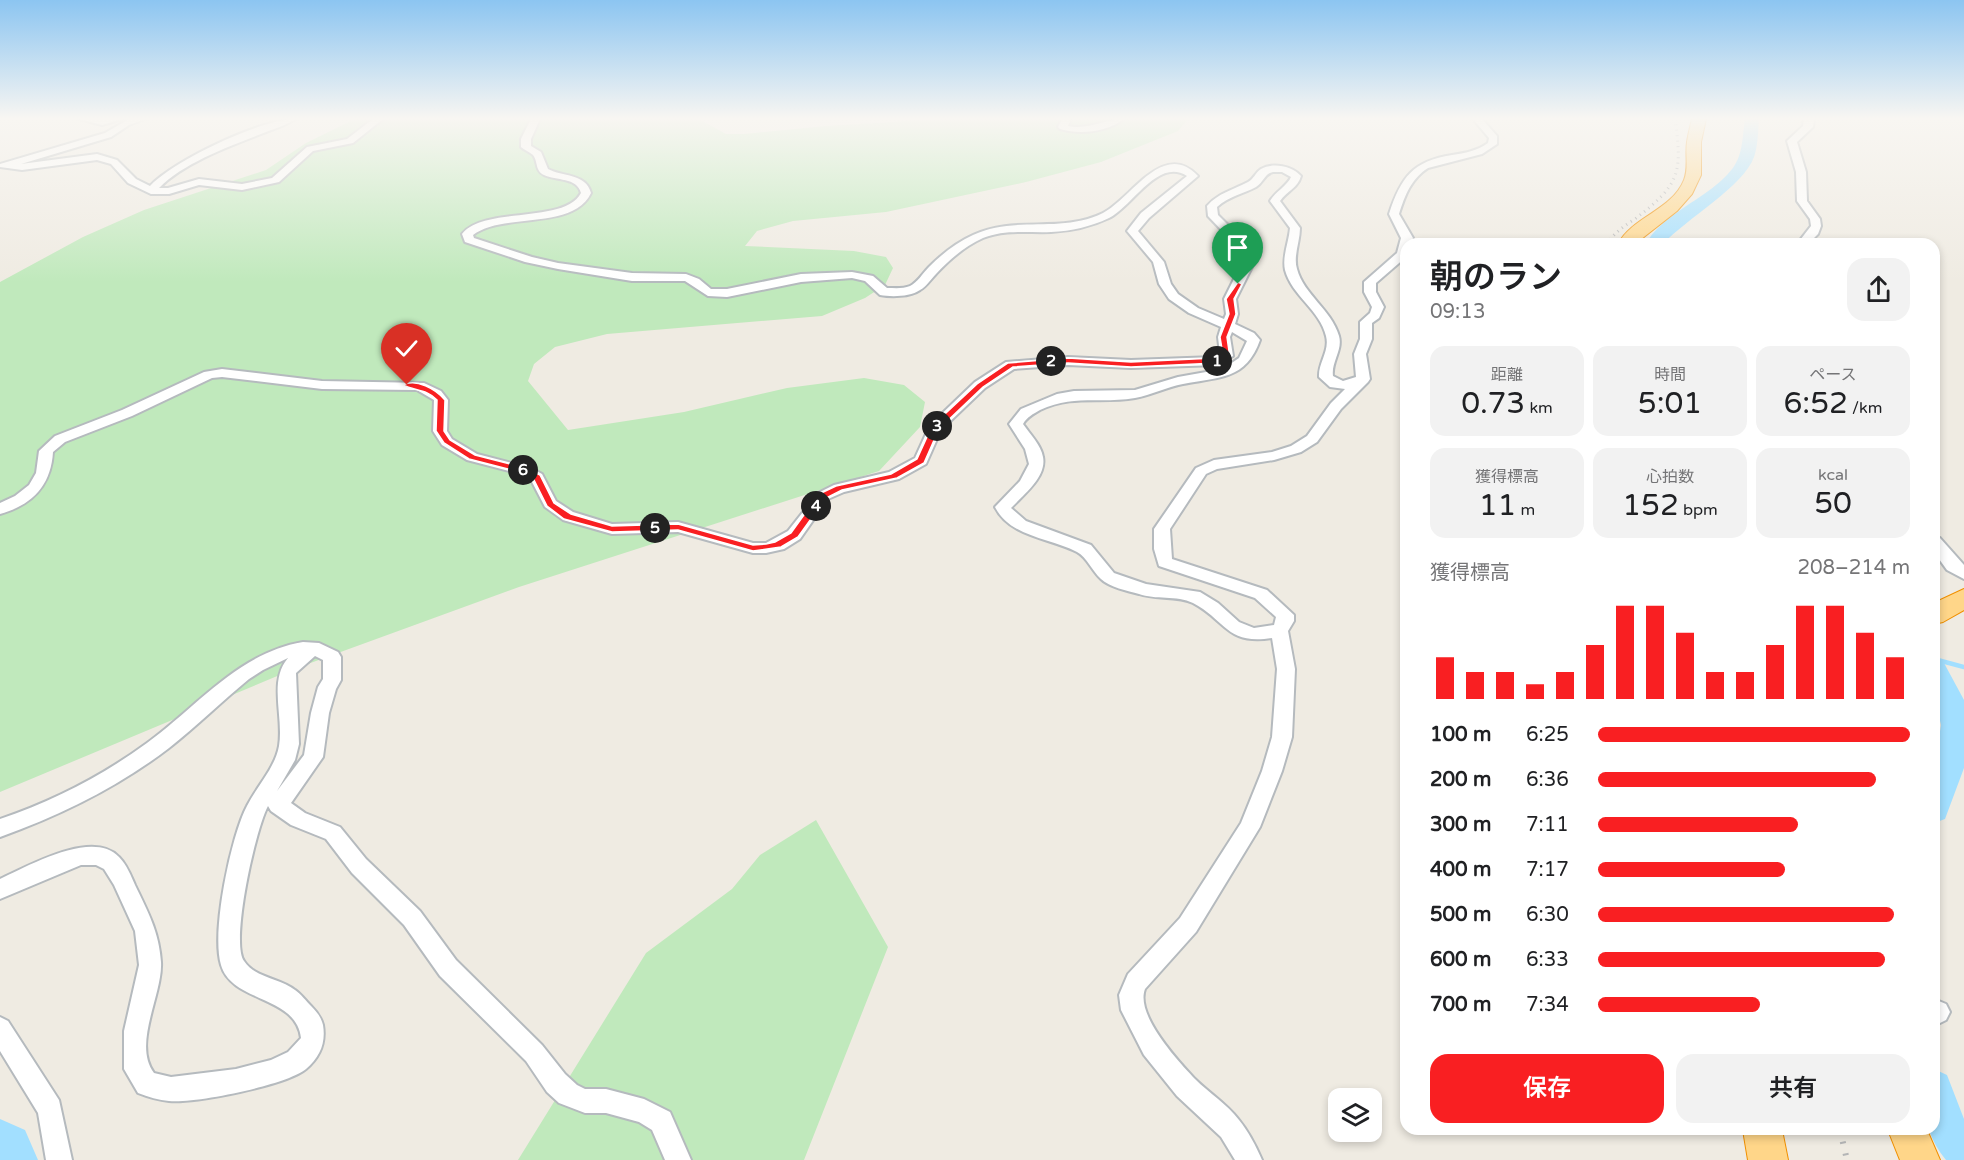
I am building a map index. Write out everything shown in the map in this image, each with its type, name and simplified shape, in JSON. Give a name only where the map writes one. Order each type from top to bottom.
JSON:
[{"type":"highway","points":[[1631,238],[1673,206],[1692,180],[1694,173]]},
{"type":"highway","points":[[1940,612],[1964,598]]},
{"type":"highway","points":[[1764,1135],[1768,1160]]},
{"type":"highway","points":[[1910,1135],[1920,1160]]},
{"type":"street","points":[[126,173],[132,181],[151,191],[169,191],[199,182],[235,188],[268,182],[285,173]]},
{"type":"street","points":[[151,191],[170,173]]},
{"type":"street","points":[[547,173],[579,182],[585,187],[586,195],[583,201],[557,212],[481,226],[467,234],[469,240],[558,267],[632,277],[686,278],[695,281],[708,292],[727,293],[801,278],[852,275],[869,278],[884,292],[902,292],[916,288],[944,259],[983,234],[1007,229],[1052,230],[1080,227],[1112,212],[1156,173]]},
{"type":"street","points":[[1188,173],[1193,176],[1169,198],[1148,212],[1132,231],[1139,244],[1157,259],[1164,272],[1167,289],[1176,298],[1227,326],[1243,331],[1254,340],[1251,352],[1233,371],[1184,380],[1135,394],[1059,395],[1019,416],[1016,424],[1035,455],[1036,464],[1032,476],[1003,507],[1006,513],[1020,525],[1085,549],[1108,577],[1144,590],[1194,596],[1212,607],[1233,626],[1252,635],[1279,631]]},
{"type":"street","points":[[0,509],[16,503],[35,489],[43,478],[46,451],[60,439],[127,413],[202,377],[222,373],[322,385],[419,386],[436,394],[441,400],[440,431],[447,442],[472,457],[526,471],[537,477],[550,504],[568,516],[612,529],[678,527],[753,548],[778,545],[794,535],[823,496],[839,488],[894,476],[921,461],[935,428],[980,385],[1011,365],[1068,361],[1131,364],[1217,361],[1227,356],[1224,337],[1232,314],[1230,299],[1247,265],[1235,238],[1213,216],[1212,206],[1224,196],[1256,183],[1263,173]]},
{"type":"street","points":[[1293,173],[1296,179],[1280,193],[1275,201],[1295,228],[1290,257],[1291,272],[1330,327],[1334,338],[1334,351],[1326,363],[1326,377],[1337,386],[1346,386],[1363,379]]},
{"type":"street","points":[[1407,238],[1394,214],[1398,200],[1414,173]]},
{"type":"street","points":[[1801,173],[1802,201],[1815,219],[1816,226],[1808,238]]},
{"type":"street","points":[[1363,379],[1360,354],[1366,339],[1366,322],[1375,315],[1378,307],[1370,292],[1370,282],[1400,256]]},
{"type":"street","points":[[1250,1160],[1230,1128],[1186,1087],[1152,1047],[1133,1010],[1131,995],[1136,982],[1188,925],[1250,827],[1272,771],[1282,737],[1286,669],[1279,631],[1285,621],[1285,615],[1261,594],[1165,562],[1162,549],[1162,529],[1201,471],[1214,465],[1274,456],[1296,449],[1312,439],[1336,406],[1363,379]]},
{"type":"street","points":[[1940,550],[1953,566],[1964,573]]},
{"type":"street","points":[[0,890],[58,863],[81,856],[97,856],[111,862],[122,879],[146,931],[150,965],[136,1031],[136,1069],[147,1084],[171,1089],[236,1081],[272,1072],[297,1061],[313,1042],[311,1023],[286,998],[244,978],[232,965],[230,938],[238,868],[255,810],[285,760],[289,744],[287,671],[297,659],[312,648]]},
{"type":"street","points":[[0,828],[50,809],[113,777],[193,718],[219,693],[252,667],[270,657],[295,649],[325,650],[332,657],[332,680],[327,687],[320,713],[313,757],[278,805],[298,819],[333,833],[359,866],[412,918],[448,968],[534,1053],[556,1083],[568,1094],[585,1101],[606,1101],[644,1111],[661,1121],[678,1160]]},
{"type":"street","points":[[0,1029],[50,1109],[59,1160]]},
{"type":"green space","points":[[256,173],[1059,173],[886,212],[793,221],[757,231],[745,246],[854,251],[886,257],[893,268],[885,285],[865,298],[822,316],[607,334],[555,347],[534,364],[528,381],[568,430],[684,412],[787,388],[864,378],[904,385],[925,402],[920,427],[879,471],[519,587],[294,669],[0,792],[0,282],[83,237],[144,210]]},
{"type":"green space","points":[[816,820],[888,947],[804,1160],[518,1160],[646,953],[732,889],[760,855]]},
{"type":"waterway","points":[[1660,238],[1673,224],[1738,173]]},
{"type":"waterway","points":[[1940,661],[1964,667]]},
{"type":"waterway","points":[[1940,680],[1951,703],[1956,725],[1949,769],[1940,796]]},
{"type":"waterway","points":[[1940,1106],[1949,1132],[1964,1152]]},
{"type":"waterway","points":[[0,1139],[11,1144],[18,1160]]},
{"type":"railway","points":[[1612,238],[1661,197],[1669,187],[1675,173]]},
{"type":"railway","points":[[1841,1135],[1847,1160]]},
{"type":"route","points":[[407,385],[419,386],[436,394],[441,400],[440,431],[447,442],[472,457],[526,471],[537,477],[544,489],[544,496],[550,504],[568,516],[612,529],[678,527],[753,548],[766,548],[778,545],[794,535],[823,496],[839,488],[894,476],[921,461],[935,428],[980,385],[999,370],[1011,365],[1068,361],[1131,364],[1217,361],[1227,356],[1224,337],[1232,314],[1230,299],[1238,284]]}]
